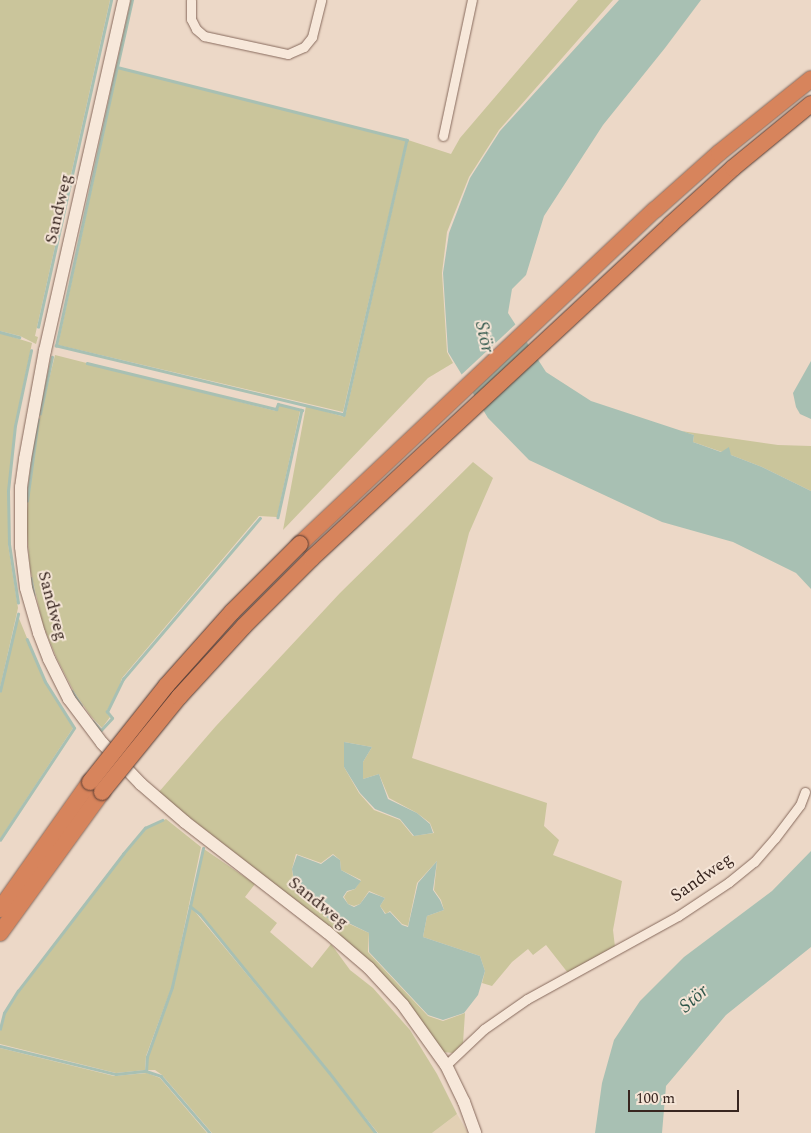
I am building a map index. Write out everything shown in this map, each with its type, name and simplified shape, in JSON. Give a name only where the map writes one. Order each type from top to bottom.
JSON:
[{"type":"highway","points":[[0,934],[96,787],[166,686],[232,612],[437,413],[669,197],[719,153],[811,79]]},
{"type":"highway","points":[[0,909],[96,787],[244,626],[312,558],[670,224],[732,168],[811,104]]},
{"type":"street","name":"Sandweg","points":[[124,0],[45,350],[24,459],[21,487],[21,546],[26,588],[39,633],[65,690],[102,743],[140,784],[327,932],[369,968],[403,1005],[446,1064],[464,1102],[475,1133]]},
{"type":"street","points":[[191,0],[191,19],[196,29],[204,36],[288,54],[304,47],[312,37],[322,0]]},
{"type":"street","points":[[443,136],[472,0]]},
{"type":"street","name":"Sandweg","points":[[446,1064],[484,1029],[527,999],[678,916],[729,882],[754,862],[775,838],[800,805],[805,792]]},
{"type":"shaded area","points":[[0,0],[110,0],[35,336],[38,337],[36,344],[20,336],[0,331]]},
{"type":"shaded area","points":[[578,0],[613,0],[499,130],[469,177],[447,232],[442,273],[447,352],[453,363],[428,378],[283,530],[306,406],[345,417],[408,140],[451,154],[460,138]]},
{"type":"shaded area","points":[[118,68],[406,141],[343,412],[58,345]]},
{"type":"shaded area","points":[[0,333],[32,343],[15,425],[8,490],[8,544],[18,608],[0,688]]},
{"type":"shaded area","points":[[55,355],[276,411],[279,405],[300,411],[277,517],[259,516],[122,678],[117,694],[106,712],[110,717],[102,728],[90,715],[73,690],[57,659],[43,625],[30,568],[26,521],[30,481],[40,417]]},
{"type":"shaded area","points":[[681,431],[778,445],[811,446],[811,491],[762,467],[731,455],[727,451],[722,452],[693,442],[694,435]]},
{"type":"shaded area","points":[[473,462],[493,478],[469,533],[412,758],[547,803],[544,826],[559,840],[553,855],[622,881],[613,930],[615,947],[568,973],[546,945],[533,955],[528,949],[512,962],[492,986],[482,983],[485,971],[480,956],[423,937],[427,916],[444,910],[441,900],[434,890],[437,861],[417,883],[408,926],[402,924],[390,911],[386,914],[380,906],[385,898],[369,891],[360,904],[354,906],[348,904],[344,897],[347,892],[355,889],[361,880],[341,870],[340,860],[333,854],[321,863],[296,854],[292,869],[295,891],[330,920],[334,917],[369,933],[368,952],[428,1016],[443,1021],[465,1013],[463,1043],[453,1053],[443,1052],[330,927],[158,793],[216,726],[340,593]],"holes":[[[344,742],[372,747],[363,762],[363,779],[379,774],[389,798],[417,813],[430,823],[434,833],[413,836],[400,820],[374,810],[359,793],[344,767]]]},
{"type":"shaded area","points":[[18,616],[45,682],[73,728],[0,839],[0,693]]},
{"type":"shaded area","points":[[166,819],[201,847],[172,986],[146,1056],[145,1070],[116,1073],[0,1044],[0,1031],[5,1014],[19,992],[146,829]]},
{"type":"shaded area","points":[[204,849],[255,884],[245,897],[277,923],[270,932],[312,968],[331,944],[350,970],[373,988],[410,1030],[437,1074],[457,1114],[432,1133],[378,1133],[200,914],[191,906]]},
{"type":"shaded area","points":[[191,907],[328,1072],[375,1133],[212,1133],[162,1075],[155,1070],[147,1070],[148,1057],[173,987]]},
{"type":"shaded area","points":[[0,1048],[114,1076],[147,1073],[160,1078],[207,1133],[0,1133]]},
{"type":"shaded area","points":[[457,1114],[468,1133],[432,1133]]},
{"type":"water","name":"Stör","points":[[619,0],[701,0],[603,125],[544,216],[526,275],[512,289],[508,313],[546,372],[591,401],[694,435],[693,442],[721,452],[729,447],[731,455],[762,467],[811,491],[811,589],[796,573],[733,542],[662,522],[529,460],[488,418],[448,352],[443,273],[449,233],[470,178],[500,131]]},
{"type":"water","points":[[811,361],[811,419],[800,414],[796,407],[793,393]]},
{"type":"water","points":[[344,742],[372,747],[363,762],[363,779],[379,774],[388,799],[417,813],[430,824],[433,833],[414,836],[400,819],[375,809],[360,793],[344,767]]},
{"type":"water","name":"Stör","points":[[811,851],[811,947],[726,1015],[666,1086],[662,1133],[595,1133],[602,1083],[614,1040],[640,1001],[684,957],[772,891]]},
{"type":"water","points":[[297,855],[321,864],[333,855],[340,860],[341,870],[361,881],[355,889],[347,891],[343,897],[348,904],[354,907],[360,904],[369,892],[385,898],[380,906],[385,914],[390,912],[402,925],[408,927],[418,883],[437,861],[433,890],[444,910],[427,916],[423,937],[480,956],[485,971],[478,995],[464,1013],[443,1020],[428,1015],[369,952],[369,933],[334,916],[330,920],[296,891],[292,869]]},
{"type":"pier","points":[[517,323],[527,339],[470,392],[460,376]]},
{"type":"waterway","points":[[38,327],[111,0]]},
{"type":"waterway","points":[[117,67],[132,0]]},
{"type":"waterway","points":[[117,67],[407,140],[344,415],[56,346],[117,67]]},
{"type":"waterway","points":[[0,332],[19,337]]},
{"type":"waterway","points":[[18,603],[9,544],[8,491],[15,426],[31,351]]},
{"type":"waterway","points":[[40,414],[52,357]]},
{"type":"waterway","points":[[87,363],[276,409],[278,404],[302,410],[278,517]]},
{"type":"waterway","points":[[27,501],[38,420]]},
{"type":"waterway","points":[[93,721],[101,730],[112,718],[107,712],[123,679],[260,518]]},
{"type":"waterway","points":[[31,578],[34,595]]},
{"type":"waterway","points":[[0,691],[18,614]]},
{"type":"waterway","points":[[0,840],[74,728],[45,682],[27,640]]},
{"type":"waterway","points":[[72,691],[81,705]]},
{"type":"waterway","points":[[0,1029],[4,1013],[18,991],[123,854],[145,828],[162,820]]},
{"type":"waterway","points":[[146,1071],[147,1057],[172,987],[203,848]]},
{"type":"waterway","points":[[190,906],[200,914],[329,1072],[376,1133]]},
{"type":"waterway","points":[[0,1046],[116,1074],[146,1071],[161,1076],[210,1133]]}]
